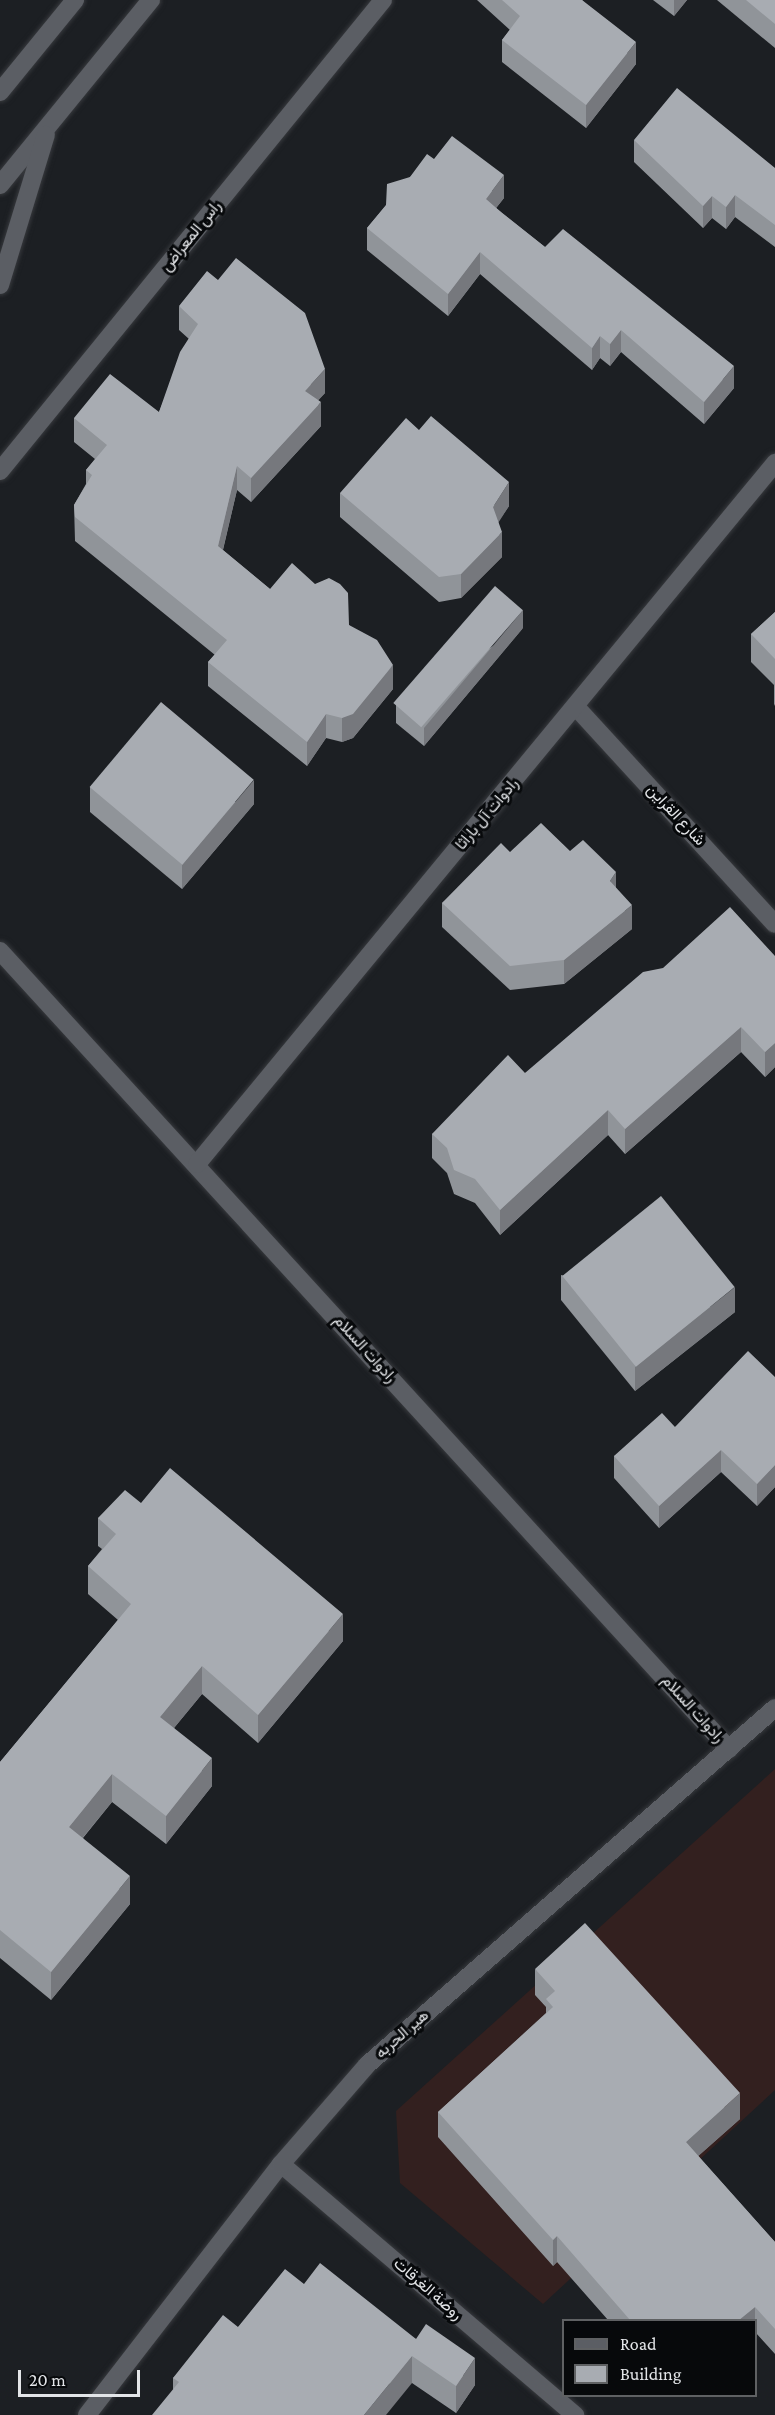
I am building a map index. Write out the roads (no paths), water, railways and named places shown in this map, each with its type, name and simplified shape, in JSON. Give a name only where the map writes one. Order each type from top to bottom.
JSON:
[{"type":"street","points":[[0,92],[75,0]]},
{"type":"street","points":[[0,185],[150,0]]},
{"type":"street","name":"راس المعراض","points":[[0,471],[383,0]]},
{"type":"street","points":[[0,76],[20,68]]},
{"type":"street","points":[[0,285],[51,122]]},
{"type":"street","name":"رادوات آل باراثا","points":[[197,1164],[775,463]]},
{"type":"street","name":"شارع القراين","points":[[576,707],[775,924]]},
{"type":"street","name":"رادوات السلام","points":[[0,951],[729,1749]]},
{"type":"street","name":"هير الحربه","points":[[87,2415],[281,2163],[367,2065],[775,1708]]},
{"type":"street","name":"روضة الغرقات","points":[[281,2163],[575,2415]]}]
